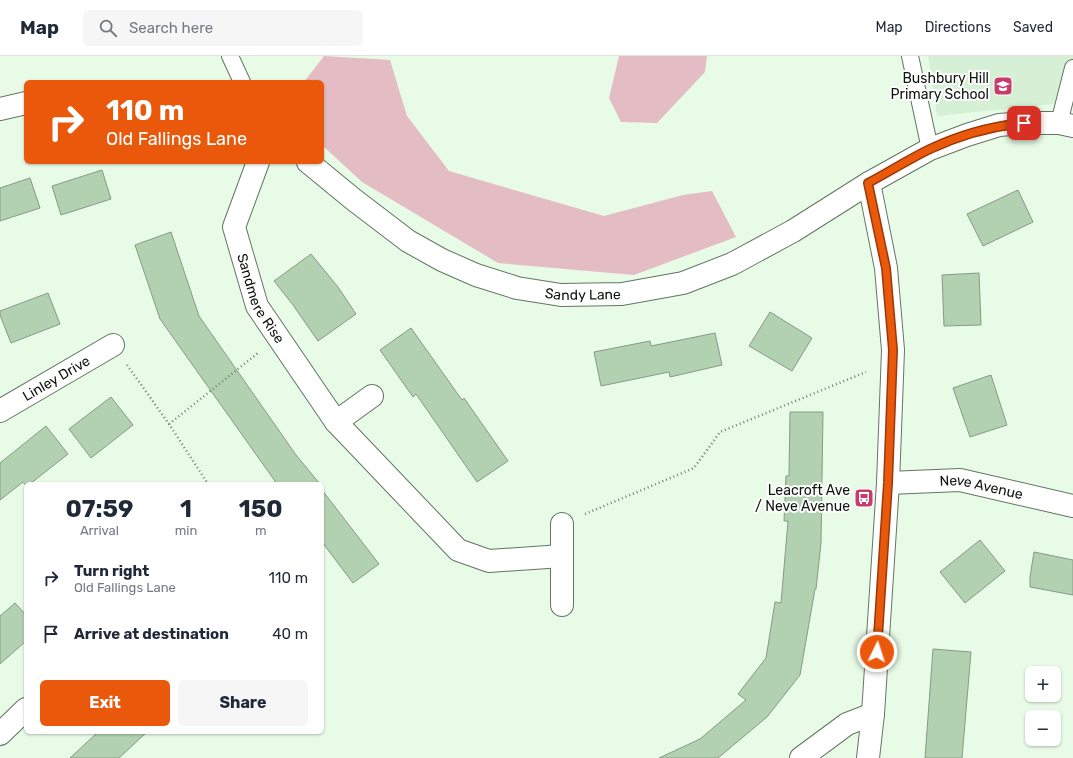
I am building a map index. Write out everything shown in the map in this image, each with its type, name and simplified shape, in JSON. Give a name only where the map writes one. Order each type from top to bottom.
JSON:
[{"type":"street","points":[[0,109],[24,103]]},
{"type":"street","name":"Sandy Lane","points":[[310,164],[353,199],[408,240],[442,260],[476,275],[517,288],[561,295],[622,294],[683,283],[732,264],[793,231],[868,183],[930,149],[966,134],[998,126],[1024,123],[1066,125]]},
{"type":"street","name":"Sandmere Rise","points":[[257,164],[234,227],[256,306],[336,422],[458,550],[489,561],[562,556]]},
{"type":"street","points":[[868,183],[886,268],[893,350],[888,483],[873,714],[868,758]]},
{"type":"street","name":"Linley Drive","points":[[0,411],[113,345]]},
{"type":"street","points":[[336,422],[372,396]]},
{"type":"street","name":"Neve Avenue","points":[[888,483],[960,480],[1073,506]]},
{"type":"street","points":[[562,524],[562,605]]},
{"type":"street","points":[[0,734],[24,712]]},
{"type":"street","points":[[801,758],[847,724],[873,714]]},
{"type":"lane","points":[[230,56],[241,80]]},
{"type":"lane","points":[[910,56],[930,149]]},
{"type":"lane","points":[[1066,125],[1073,68]]},
{"type":"path","points":[[170,424],[278,336]]},
{"type":"path","points":[[113,345],[170,424],[207,482]]},
{"type":"path","points":[[562,524],[694,468],[720,432],[893,362]]},
{"type":"shaded area","points":[[324,56],[390,60],[407,116],[449,171],[604,216],[683,195],[712,191],[736,237],[634,275],[498,263],[362,182],[324,147],[324,80],[306,80]]},
{"type":"shaded area","points":[[619,56],[707,56],[705,72],[657,123],[621,122],[609,98]]},
{"type":"shaded area","name":"Bushbury Hill Primary School","points":[[928,56],[1073,56],[1073,102],[937,116]]},
{"type":"building","points":[[102,170],[111,199],[61,215],[52,186]]},
{"type":"building","points":[[30,178],[40,208],[0,221],[0,188]]},
{"type":"building","points":[[1018,190],[1033,222],[983,246],[967,214]]},
{"type":"building","points":[[171,232],[199,316],[296,455],[318,482],[276,482],[160,319],[135,245]]},
{"type":"building","points":[[311,254],[338,287],[356,314],[318,341],[274,281]]},
{"type":"building","points":[[979,273],[981,325],[944,326],[942,275]]},
{"type":"building","points":[[48,293],[60,324],[11,343],[0,315],[0,311]]},
{"type":"building","points":[[770,312],[812,338],[792,371],[749,346]]},
{"type":"building","points":[[411,328],[462,400],[464,398],[508,461],[477,482],[416,394],[413,397],[380,350]]},
{"type":"building","points":[[715,333],[722,365],[670,377],[669,372],[601,386],[594,352],[650,341],[651,346]]},
{"type":"building","points":[[991,375],[1007,425],[970,437],[953,388]]},
{"type":"building","points":[[111,397],[133,425],[91,458],[69,429]]},
{"type":"building","points":[[790,412],[823,412],[821,543],[816,589],[800,675],[767,717],[718,758],[659,758],[700,739],[746,700],[738,694],[766,658],[775,602],[781,603],[788,521],[784,521],[786,476],[789,476]]},
{"type":"building","points":[[46,426],[68,454],[33,482],[24,482],[24,483],[23,482],[0,500],[0,463]]},
{"type":"building","points":[[324,493],[379,564],[353,583],[324,545]]},
{"type":"building","points":[[980,540],[1005,571],[965,603],[940,572]]},
{"type":"building","points":[[1034,552],[1073,560],[1073,595],[1030,587]]},
{"type":"building","points":[[15,603],[24,613],[24,643],[0,664],[0,616]]},
{"type":"building","points":[[933,649],[971,652],[962,758],[925,758]]},
{"type":"building","points":[[96,734],[145,734],[119,758],[70,758]]},
{"type":"place","name":"Bushbury Hill Primary School","points":[[1003,86]]},
{"type":"place","name":"Leacroft Ave / Neve Avenue","points":[[864,498]]},
{"type":"route","points":[[877,652],[888,483],[893,350],[886,268],[868,183],[930,149],[966,134],[998,126],[1024,123]]}]
